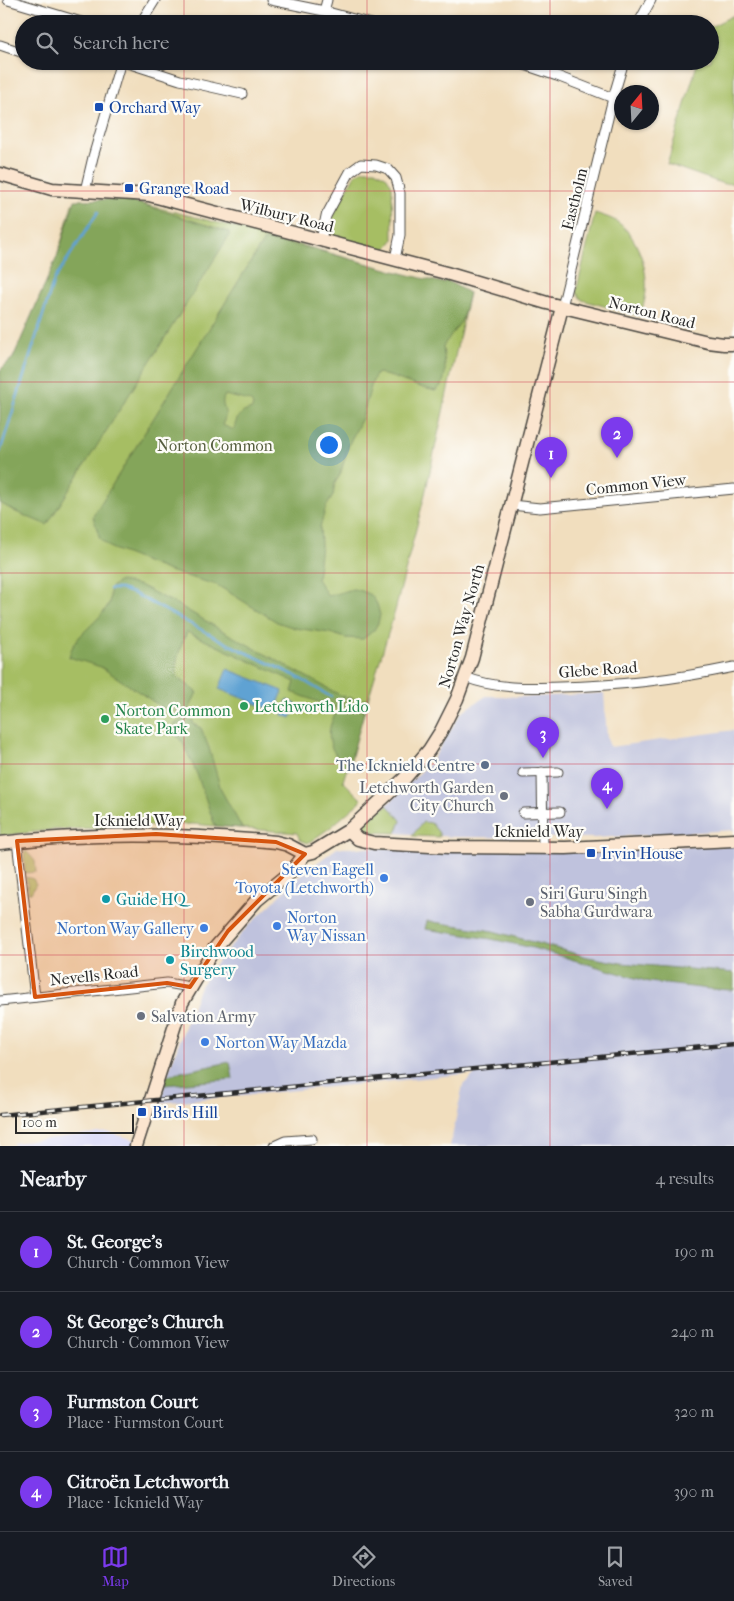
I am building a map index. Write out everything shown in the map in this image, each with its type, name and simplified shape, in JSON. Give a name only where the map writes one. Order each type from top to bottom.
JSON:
[{"type":"street","points":[[9,0],[58,15]]},
{"type":"street","points":[[146,15],[155,0]]},
{"type":"street","points":[[271,0],[287,2],[339,15]]},
{"type":"street","points":[[324,11],[327,0]]},
{"type":"street","points":[[642,15],[648,1]]},
{"type":"street","points":[[0,45],[15,50]]},
{"type":"street","points":[[85,191],[118,70]]},
{"type":"street","points":[[149,70],[173,78],[242,94]]},
{"type":"street","points":[[539,70],[613,98]]},
{"type":"street","name":"Eastholm","points":[[562,307],[621,70]]},
{"type":"street","points":[[321,240],[326,216],[350,172],[361,164],[376,164],[388,169],[396,178],[400,193],[400,235],[395,260]]},
{"type":"street","name":"Wilbury Road","points":[[0,174],[52,189],[149,195],[395,260],[562,307]]},
{"type":"street","name":"Norton Road","points":[[562,307],[708,342],[734,344]]},
{"type":"street","name":"Norton Way North","points":[[136,1145],[176,1018],[190,987],[214,949],[228,931],[258,900],[291,872],[305,854],[313,852],[349,830],[400,783],[429,750],[452,710],[472,658],[562,307]]},
{"type":"street","name":"Common View","points":[[511,505],[540,508],[734,489]]},
{"type":"street","name":"Glebe Road","points":[[465,677],[483,684],[503,686],[536,688],[599,686],[734,667]]},
{"type":"street","points":[[542,772],[544,848]]},
{"type":"street","points":[[523,773],[558,772]]},
{"type":"street","points":[[523,813],[560,812]]},
{"type":"street","name":"Icknield Way","points":[[349,830],[358,839],[374,843],[449,847],[544,848],[734,840]]},
{"type":"street","name":"Icknield Way","points":[[0,843],[156,834],[276,842],[288,845],[305,854]]},
{"type":"street","points":[[17,841],[34,997]]},
{"type":"street","name":"Nevells Road","points":[[0,1001],[167,983],[190,987]]},
{"type":"street","points":[[274,1146],[284,1141],[312,1139]]},
{"type":"highlighted area","points":[[156,834],[276,842],[305,854],[228,931],[190,987],[167,983],[35,997],[17,841]]},
{"type":"shaded area","points":[[604,693],[607,738],[610,747],[734,730],[734,830],[594,838],[455,837],[396,833],[400,819],[387,805],[431,762],[461,713],[486,696],[530,697]]},
{"type":"shaded area","points":[[734,846],[734,1146],[450,1146],[463,1085],[476,1073],[160,1103],[167,1075],[200,986],[214,966],[247,927],[305,872],[337,848]]},
{"type":"shaded area","points":[[107,1132],[156,1146],[14,1146],[13,1143]]},
{"type":"green space","points":[[734,15],[734,183],[724,184],[667,164],[695,70],[719,70],[719,22]]},
{"type":"green space","points":[[363,170],[375,170],[387,177],[392,186],[393,240],[385,250],[334,237],[330,219],[355,175]]},
{"type":"green space","points":[[125,199],[229,232],[229,236],[47,525],[0,503],[0,370],[13,358],[57,257],[75,200]]},
{"type":"green space","name":"Norton Common","points":[[131,201],[267,235],[469,293],[425,494],[395,611],[343,781],[362,800],[331,827],[308,843],[300,840],[297,833],[192,824],[51,830],[0,836],[0,370],[13,358],[57,257],[72,204]]},
{"type":"green space","points":[[595,213],[620,224],[638,248],[646,278],[645,298],[640,316],[582,300],[576,292]]},
{"type":"green space","points":[[264,240],[309,248],[444,283],[446,280],[469,293],[462,320],[443,346],[445,371],[440,387],[435,391],[379,373],[376,374],[362,418],[349,444],[340,475],[335,483],[333,496],[326,507],[320,527],[321,545],[317,579],[328,596],[353,589],[372,596],[377,604],[380,615],[374,630],[363,639],[345,638],[330,633],[295,628],[277,622],[217,585],[169,571],[111,548],[100,539],[93,516]],"holes":[[[225,395],[250,401],[253,405],[252,409],[239,416],[234,430],[222,425],[225,415],[223,403]]]},
{"type":"green space","points":[[120,581],[141,586],[345,696],[334,708],[292,692],[295,682],[187,632],[177,660],[177,677],[197,692],[187,715],[163,708],[101,667],[69,657],[76,641],[105,610],[110,601],[111,587]]},
{"type":"green space","points":[[348,697],[360,700],[368,698],[348,770],[334,751],[330,743],[329,734],[334,716]]},
{"type":"green space","points":[[187,718],[193,720],[193,724],[201,728],[221,790],[242,828],[215,826],[197,774],[183,743],[176,735],[173,725]]},
{"type":"green space","points":[[387,805],[401,821],[396,833],[367,832],[363,829],[362,825]]},
{"type":"green space","points":[[423,822],[431,823],[439,833],[439,837],[412,836]]},
{"type":"green space","points":[[26,851],[35,861],[36,872],[25,873],[24,854]]},
{"type":"green space","points":[[26,877],[33,879],[36,884],[31,893],[29,893]]},
{"type":"green space","points":[[427,921],[493,931],[588,957],[621,963],[734,973],[734,990],[649,982],[533,948],[491,939],[425,929]]},
{"type":"green space","points":[[230,1062],[233,1079],[164,1085],[167,1075]]},
{"type":"water","points":[[227,669],[283,691],[275,711],[219,689]]},
{"type":"water","points":[[287,700],[296,704],[291,718],[283,715]]},
{"type":"waterway","points":[[0,452],[54,280],[98,212]]},
{"type":"waterway","points":[[110,589],[120,589],[135,594],[228,644],[294,675],[331,697]]},
{"type":"railway","points":[[0,1115],[734,1044]]},
{"type":"place","name":"Orchard Way","points":[[99,107]]},
{"type":"place","name":"Grange Road","points":[[129,188]]},
{"type":"place","name":"St George's Church","points":[[617,458]]},
{"type":"place","name":"St. George's","points":[[551,478]]},
{"type":"place","name":"Letchworth Lido","points":[[244,706]]},
{"type":"place","name":"Norton Common Skate Park","points":[[105,719]]},
{"type":"place","name":"Furmston Court","points":[[543,758]]},
{"type":"place","name":"The Icknield Centre","points":[[485,765]]},
{"type":"place","name":"Letchworth Garden City Church","points":[[504,796]]},
{"type":"place","name":"Citroën Letchworth","points":[[607,809]]},
{"type":"place","name":"Irvin House","points":[[591,853]]},
{"type":"place","name":"Steven Eagell Toyota (Letchworth)","points":[[384,878]]},
{"type":"place","name":"Guide HQ","points":[[106,899]]},
{"type":"place","name":"Siri Guru Singh Sabha Gurdwara","points":[[530,902]]},
{"type":"place","name":"Norton Way Nissan","points":[[277,926]]},
{"type":"place","name":"Norton Way Gallery","points":[[204,928]]},
{"type":"place","name":"Birchwood Surgery","points":[[170,960]]},
{"type":"place","name":"Salvation Army","points":[[141,1016]]},
{"type":"place","name":"Norton Way Mazda","points":[[205,1042]]},
{"type":"place","name":"Birds Hill","points":[[142,1112]]}]
